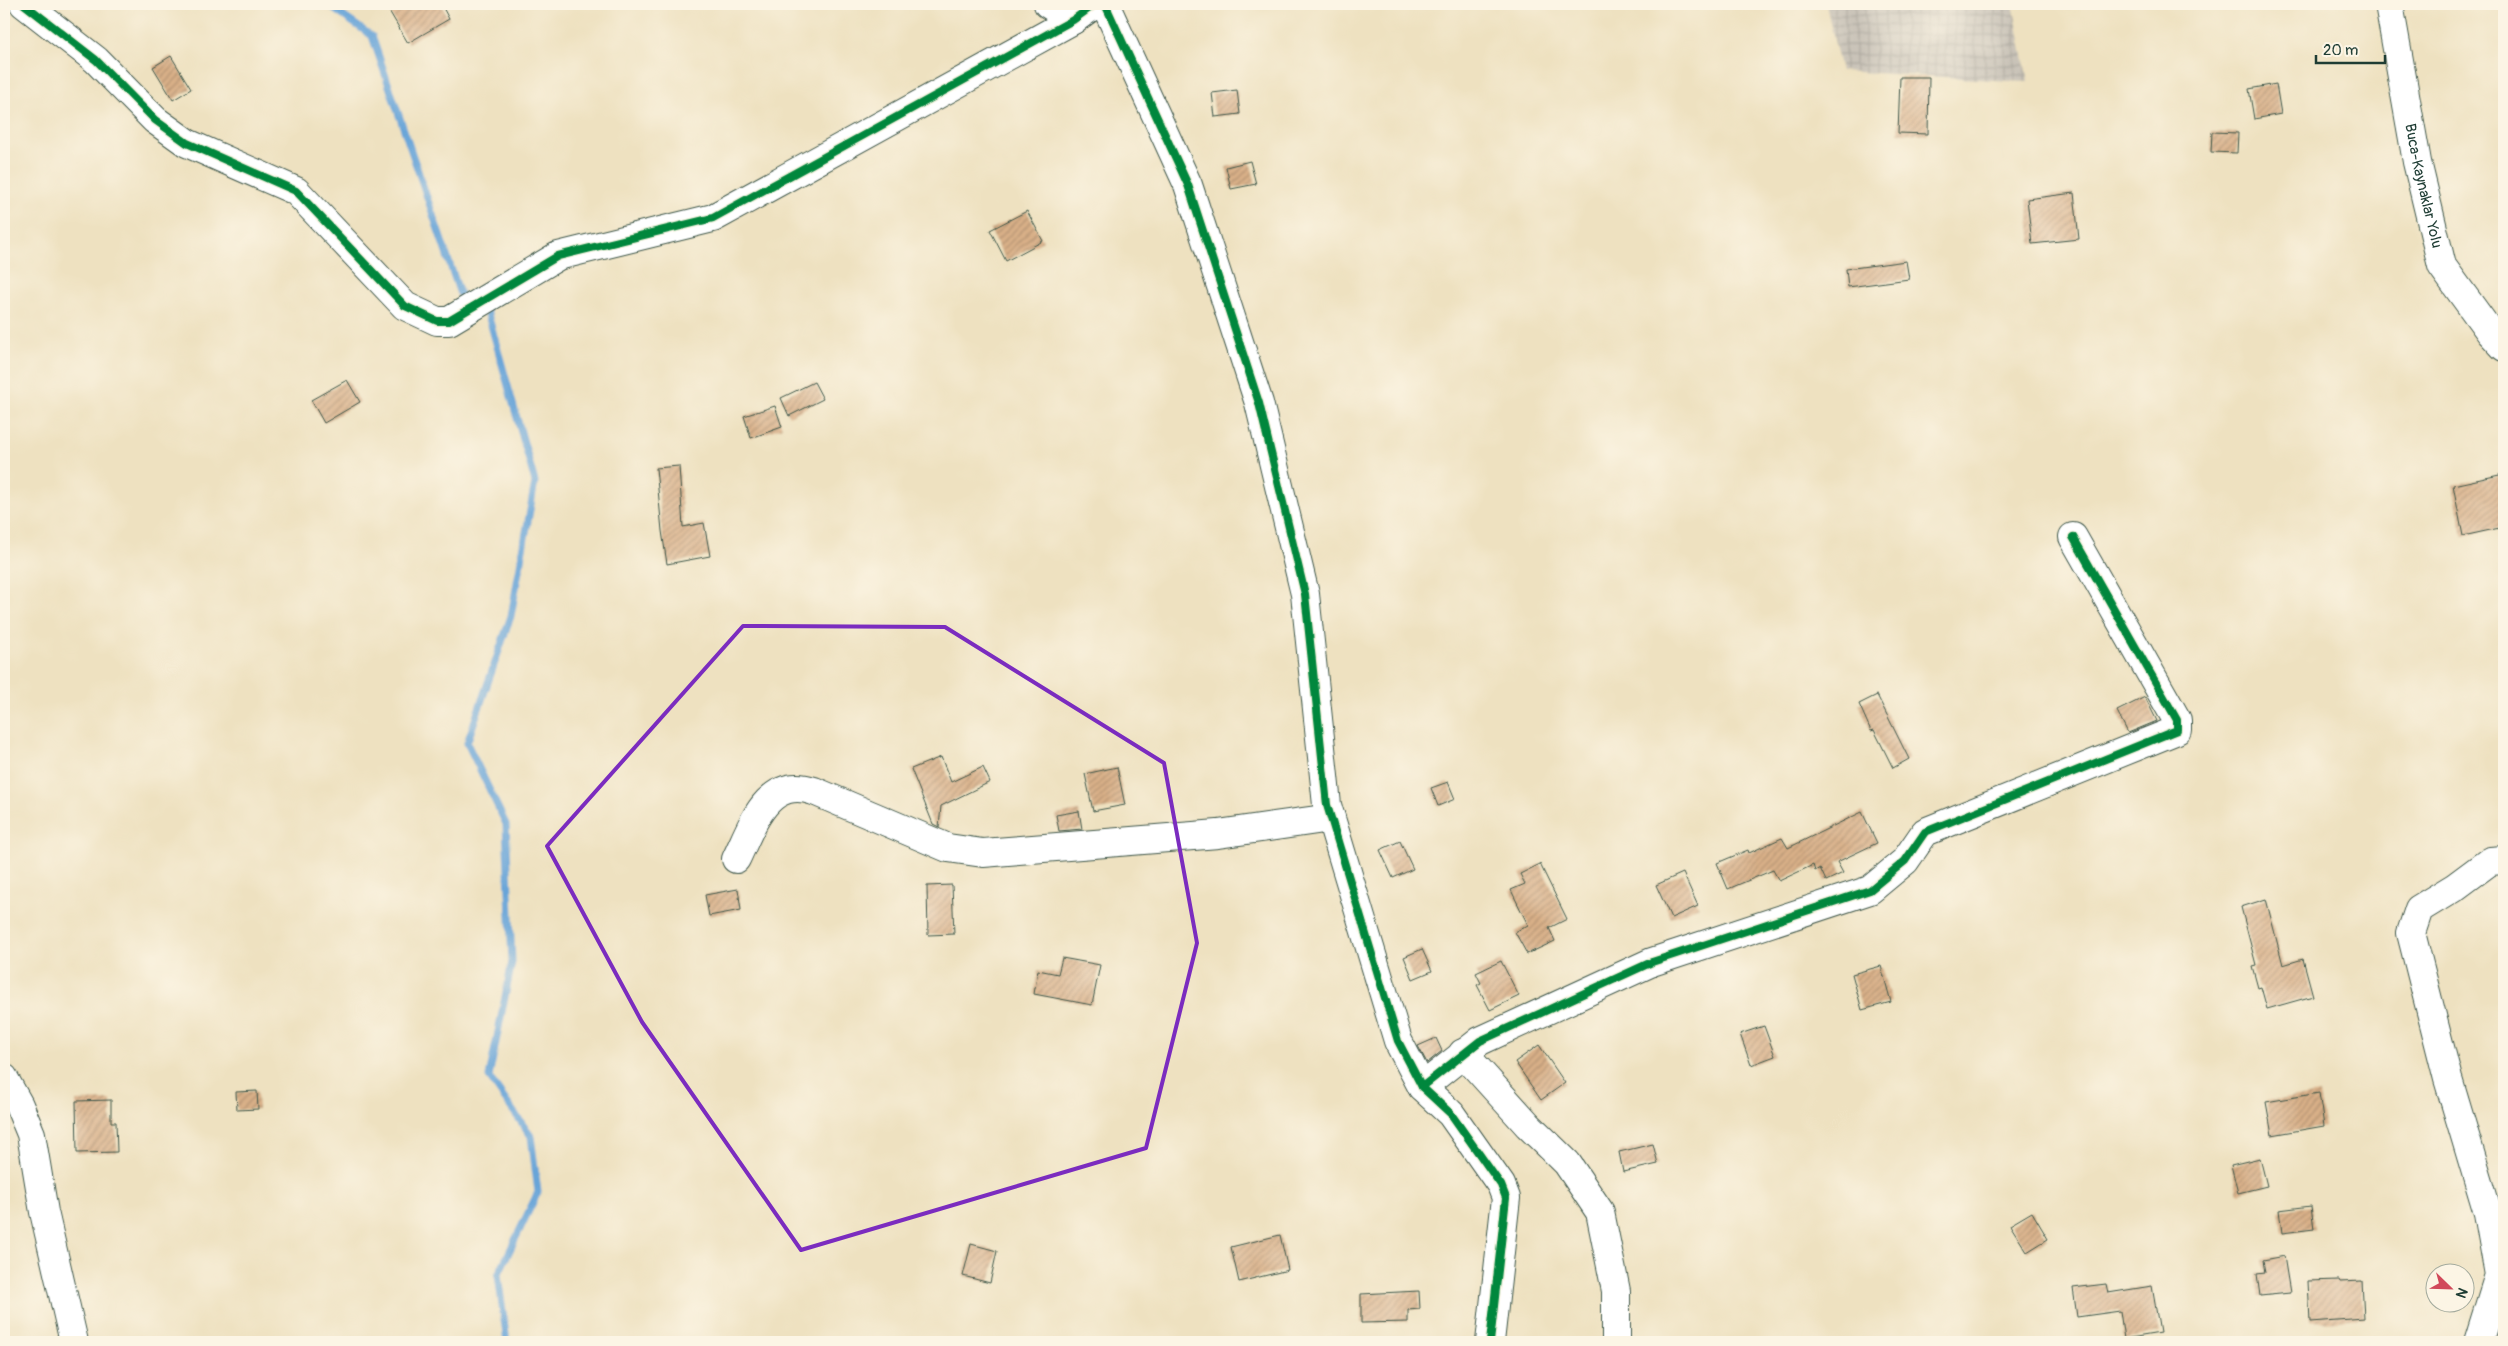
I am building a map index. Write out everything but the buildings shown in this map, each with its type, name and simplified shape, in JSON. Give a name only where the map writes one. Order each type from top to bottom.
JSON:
[{"type":"street","points":[[24,4],[96,60],[155,120],[187,142],[296,190],[405,306],[437,322],[449,321],[558,256],[713,218],[1073,20],[1095,4]]},
{"type":"street","points":[[1048,4],[1073,20]]},
{"type":"street","points":[[1105,4],[1188,185],[1259,403],[1305,594],[1327,804],[1398,1041],[1422,1087],[1451,1114],[1501,1185],[1506,1198],[1490,1342]]},
{"type":"street","name":"Buca-Kaynaklar Yolu","points":[[2389,4],[2417,162],[2442,266],[2490,332],[2504,347]]},
{"type":"street","points":[[1422,1087],[1463,1053],[1480,1042],[1652,962],[1870,890],[1905,861],[1925,832],[2176,730],[2177,720],[2073,537]]},
{"type":"street","points":[[736,859],[759,812],[778,792],[796,787],[814,791],[948,848],[984,853],[1218,834],[1331,818]]},
{"type":"street","points":[[2478,1342],[2499,1275],[2488,1213],[2448,1079],[2411,933],[2419,909],[2454,888],[2490,861],[2504,860]]},
{"type":"street","points":[[1463,1053],[1528,1125],[1567,1163],[1600,1212],[1616,1291],[1616,1342]]},
{"type":"street","points":[[4,1078],[19,1105],[31,1134],[44,1212],[74,1342]]},
{"type":"highlighted area","points":[[743,626],[945,627],[1164,763],[1197,943],[1146,1148],[801,1250],[642,1022],[547,846]]},
{"type":"shaded area","points":[[1826,4],[2013,4],[2028,82],[1841,71]]},
{"type":"waterway","points":[[326,4],[372,36],[460,294]]},
{"type":"waterway","points":[[487,311],[535,482],[511,616],[467,743],[506,824],[512,962],[489,1077],[531,1136],[538,1192],[498,1275],[507,1342]]},
{"type":"cycle path","points":[[24,4],[96,60],[155,120],[187,143],[296,191],[405,306],[437,321],[449,321],[558,256],[713,218],[1073,20],[1095,4]]},
{"type":"cycle path","points":[[1105,4],[1188,185],[1259,403],[1305,594],[1327,805],[1398,1041],[1422,1087],[1451,1114],[1501,1185],[1506,1198],[1490,1342]]},
{"type":"cycle path","points":[[1422,1087],[1480,1041],[1652,962],[1870,890],[1905,861],[1925,832],[2177,730],[2177,720],[2073,537]]}]
